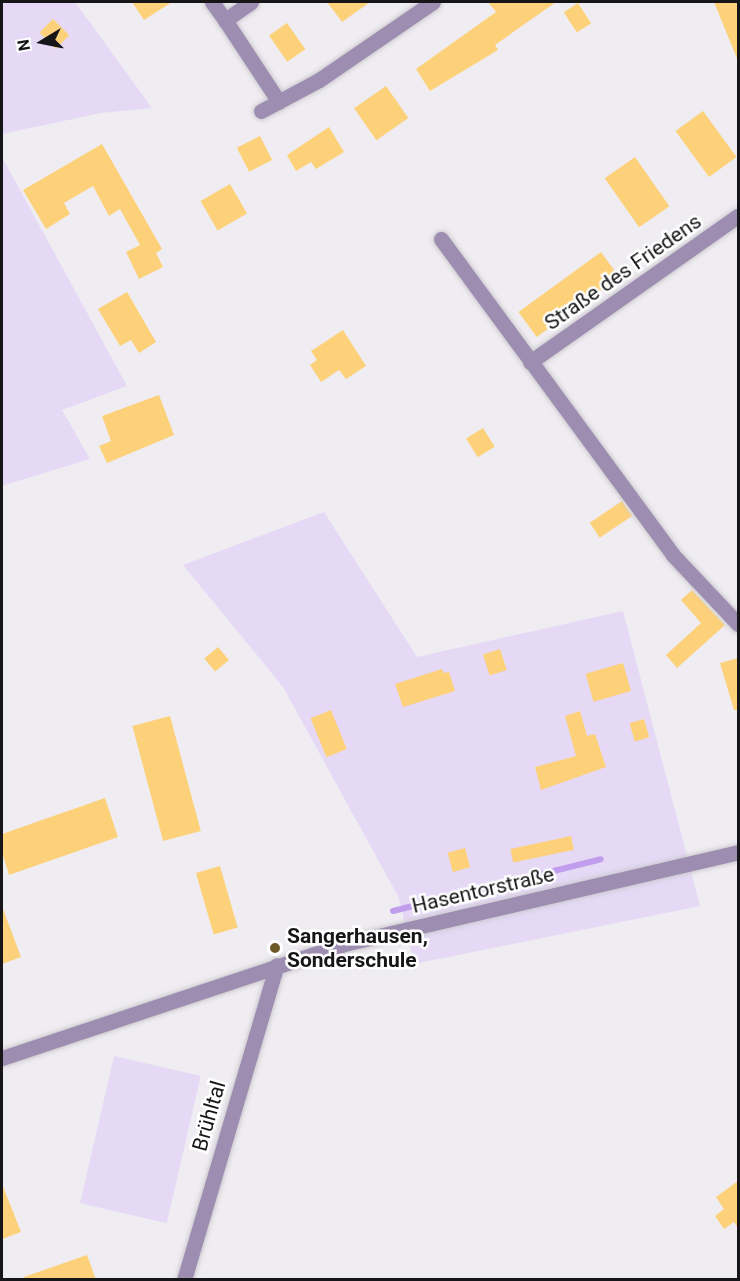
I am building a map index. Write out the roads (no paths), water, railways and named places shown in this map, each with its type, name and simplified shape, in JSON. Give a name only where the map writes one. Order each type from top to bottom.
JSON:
[{"type":"street","points":[[212,2],[279,102]]},
{"type":"street","points":[[225,20],[251,2]]},
{"type":"street","points":[[261,111],[319,80],[433,2]]},
{"type":"street","name":"Straße des Friedens","points":[[530,362],[738,216]]},
{"type":"street","points":[[441,239],[673,555],[738,624]]},
{"type":"street","name":"Hasentorstraße","points":[[2,1058],[277,965],[376,936],[738,852]]},
{"type":"street","name":"Brühltal","points":[[184,1280],[277,965]]},
{"type":"waterway","points":[[393,911],[601,859]]},
{"type":"place","name":"Sangerhausen, Sonderschule","points":[[275,948]]}]
